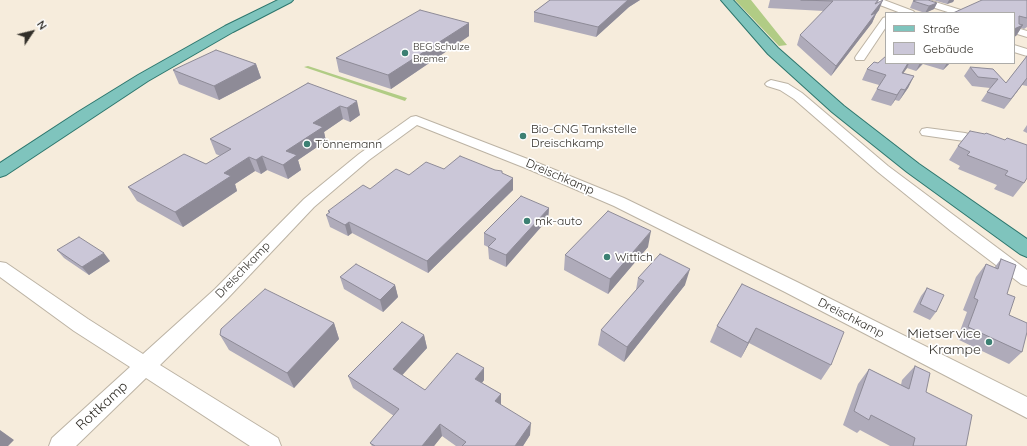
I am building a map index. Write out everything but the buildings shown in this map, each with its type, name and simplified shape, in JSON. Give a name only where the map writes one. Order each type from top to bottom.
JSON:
[{"type":"main road","points":[[0,171],[84,115],[148,75],[229,29],[287,0]]},
{"type":"main road","points":[[727,0],[773,51],[838,109],[913,168],[1027,250]]},
{"type":"street","points":[[875,0],[907,12]]},
{"type":"street","points":[[920,0],[958,12]]},
{"type":"street","points":[[860,58],[885,21]]},
{"type":"street","points":[[1015,30],[1027,34]]},
{"type":"street","points":[[1015,48],[1027,52]]},
{"type":"street","points":[[771,84],[784,87],[798,96],[883,169],[1027,279]]},
{"type":"street","name":"Dreischkamp","points":[[144,366],[221,294],[309,203],[364,157],[416,120],[620,202],[778,280],[1027,408]]},
{"type":"street","points":[[927,132],[965,137],[1027,154]]},
{"type":"street","points":[[0,268],[81,325],[270,446]]},
{"type":"street","name":"Rottkamp","points":[[60,446],[144,366]]},
{"type":"green space","points":[[735,0],[751,0],[787,45],[779,46]]},
{"type":"green space","points":[[308,66],[407,98],[405,101],[304,67]]},
{"type":"place","name":"BEG Schulze Bremer","points":[[405,53]]},
{"type":"place","name":"Bio-CNG Tankstelle Dreischkamp","points":[[523,136]]},
{"type":"place","name":"Tönnemann","points":[[307,144]]},
{"type":"place","name":"mk-auto","points":[[527,221]]},
{"type":"place","name":"Wittich","points":[[607,257]]},
{"type":"place","name":"Mietservice Krampe","points":[[989,342]]}]
